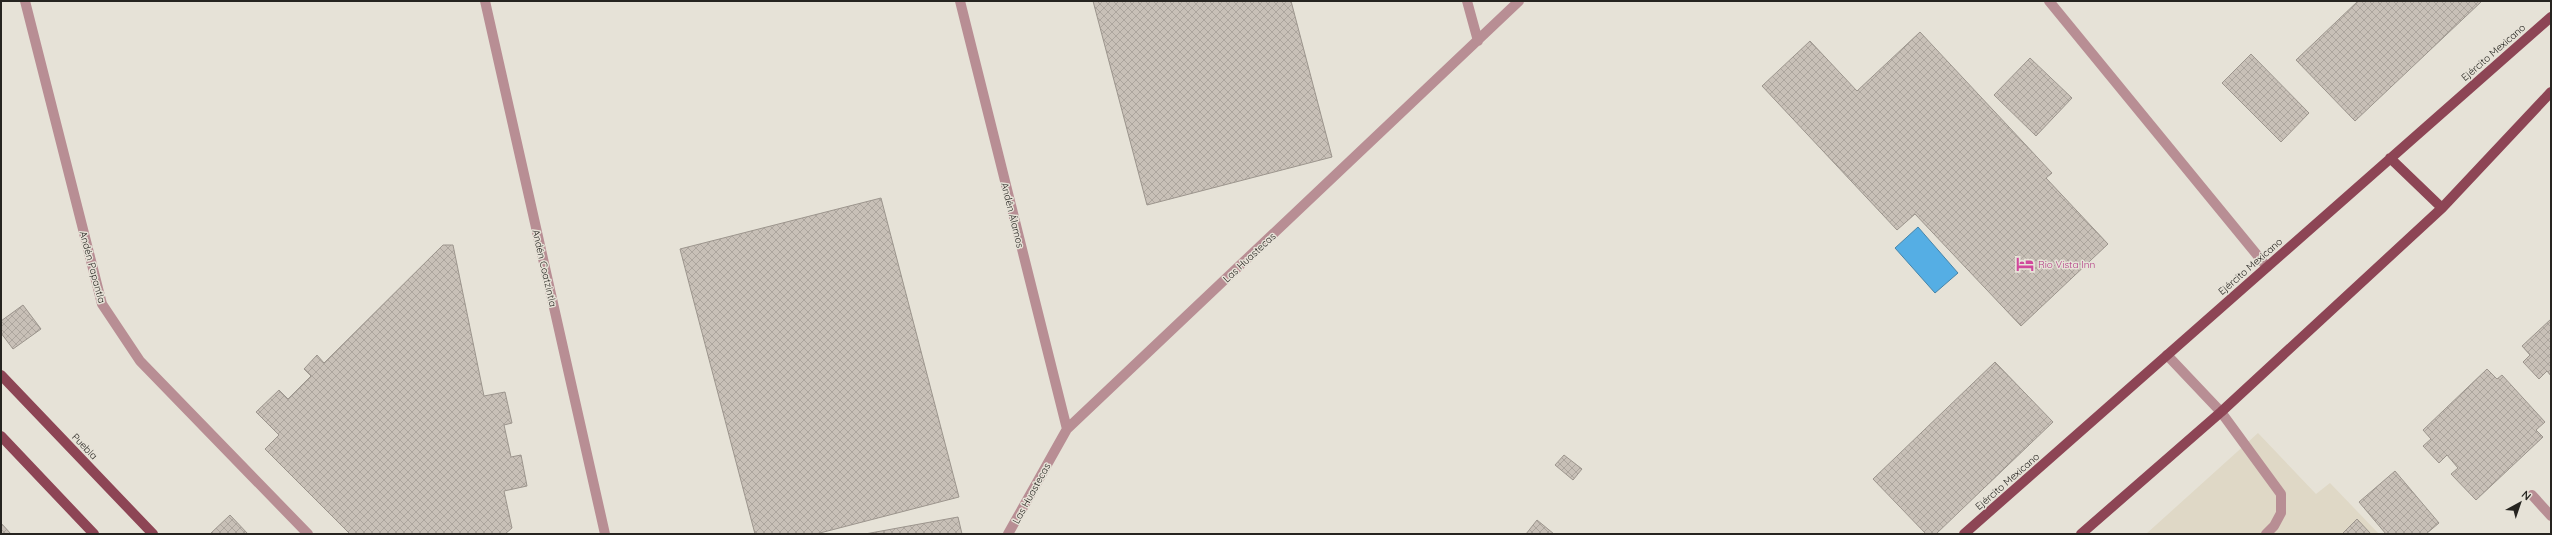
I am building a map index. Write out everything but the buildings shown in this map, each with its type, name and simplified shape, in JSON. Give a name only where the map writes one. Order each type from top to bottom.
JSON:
[{"type":"main road","name":"Ejército Mexicano","points":[[1964,534],[2551,17]]},
{"type":"main road","points":[[2081,534],[2221,412],[2442,208],[2551,92]]},
{"type":"main road","points":[[2390,158],[2442,208]]},
{"type":"main road","name":"Puebla","points":[[1,375],[153,534]]},
{"type":"main road","points":[[1,436],[94,534]]},
{"type":"street","name":"Andén Papantla","points":[[25,1],[102,304],[140,361],[308,534]]},
{"type":"street","name":"Andén Coatzintla","points":[[485,1],[605,534]]},
{"type":"street","name":"Andén Álamos","points":[[960,1],[1067,429]]},
{"type":"street","points":[[1467,1],[1478,41]]},
{"type":"street","name":"Las Huastecas","points":[[1008,534],[1067,429],[1519,1]]},
{"type":"street","points":[[2049,1],[2267,267]]},
{"type":"street","points":[[2167,355],[2221,412],[2281,494],[2281,513],[2274,526],[2266,534]]},
{"type":"street","points":[[2532,495],[2551,516]]},
{"type":"shaded area","points":[[2258,433],[2316,494],[2330,483],[2379,534],[2146,534]]},
{"type":"water","points":[[1918,227],[1958,273],[1935,293],[1895,248]]},
{"type":"place","name":"Rio Vista Inn","points":[[2025,264]]}]
